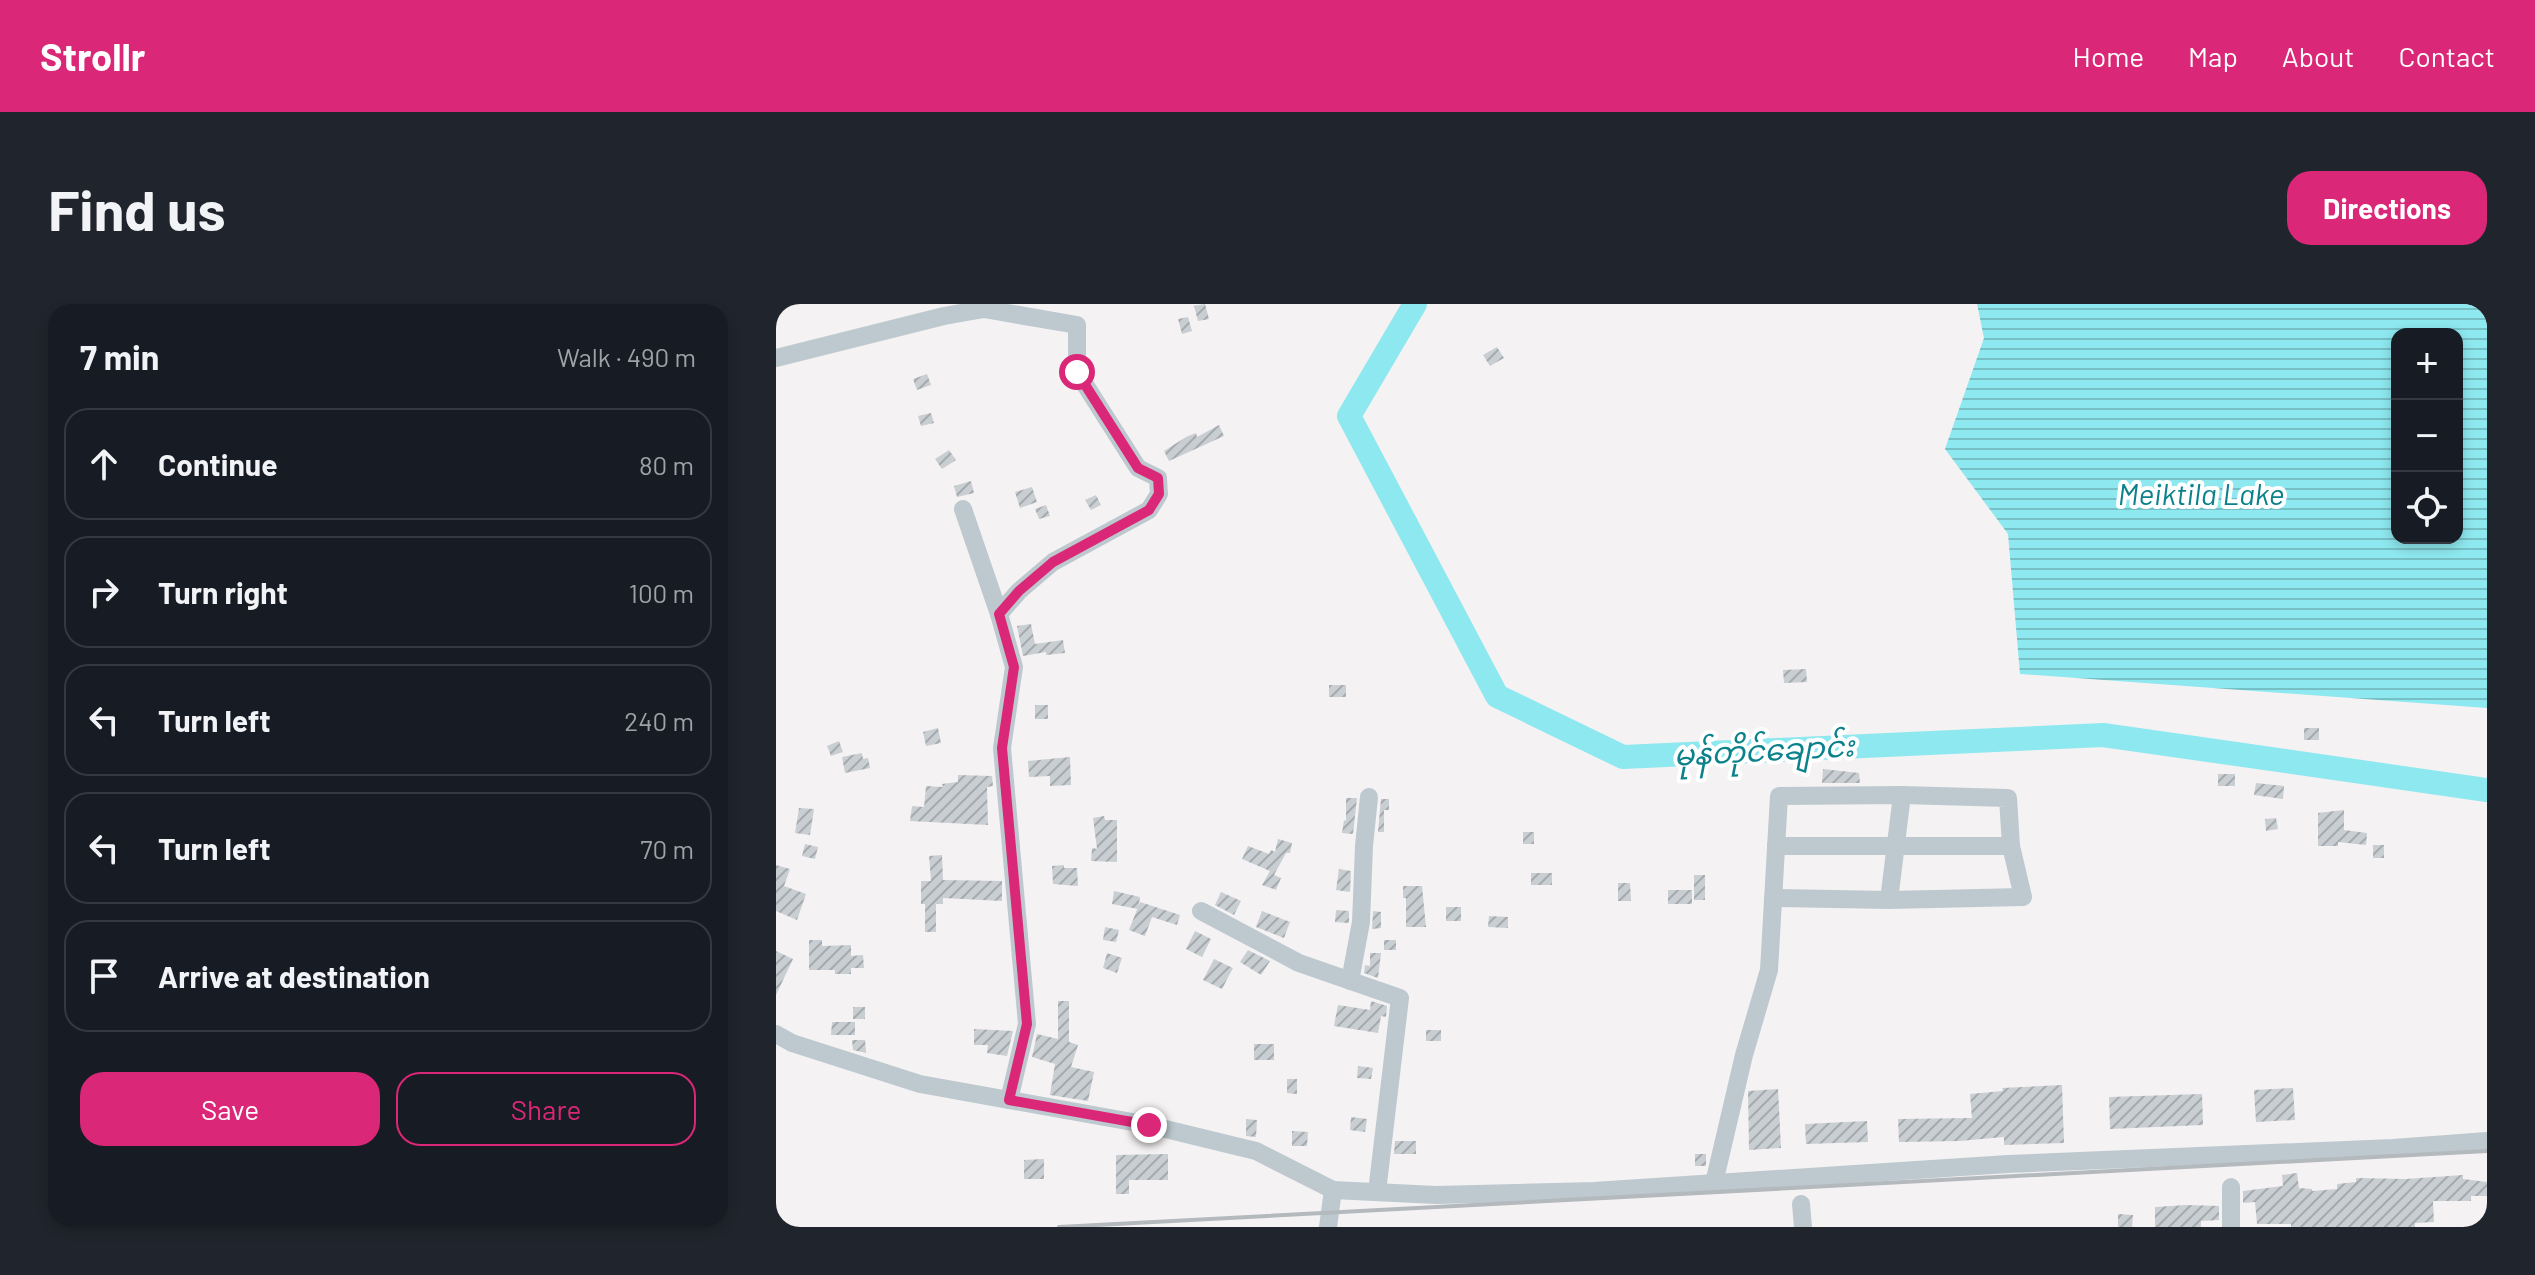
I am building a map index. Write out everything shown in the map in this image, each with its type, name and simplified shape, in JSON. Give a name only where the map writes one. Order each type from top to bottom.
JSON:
[{"type":"street","points":[[776,358],[943,310],[984,309],[1077,325],[1077,372],[1138,468],[1158,478],[1159,494],[1149,510],[1053,562],[1019,591],[999,614]]},
{"type":"street","points":[[963,509],[1014,667],[1002,748],[1027,1024],[1009,1100]]},
{"type":"street","points":[[1889,900],[1902,795]]},
{"type":"street","points":[[1714,1183],[1744,1055],[1769,970],[1773,898],[1779,796],[2008,798],[2011,846],[2023,897],[1889,900],[1773,898]]},
{"type":"street","points":[[1350,981],[1361,922],[1369,797]]},
{"type":"street","points":[[1776,846],[2011,846]]},
{"type":"street","points":[[1201,911],[1299,963],[1400,998],[1377,1192]]},
{"type":"street","points":[[776,1034],[792,1043],[920,1084],[1149,1125],[1256,1151],[1333,1190],[1436,1195],[1594,1191],[2008,1164],[2393,1148],[2487,1141]]},
{"type":"street","points":[[2231,1187],[2231,1227]]},
{"type":"street","points":[[1328,1227],[1333,1190]]},
{"type":"street","points":[[1801,1204],[1803,1227]]},
{"type":"water","name":"Meiktila Lake","points":[[1977,304],[2487,304],[2487,708],[2020,674],[2008,534],[1945,449],[1984,338]]},
{"type":"building","points":[[1205,304],[1209,319],[1198,321],[1194,306]]},
{"type":"building","points":[[1188,317],[1192,331],[1182,334],[1178,319]]},
{"type":"building","points":[[1497,347],[1504,358],[1490,366],[1483,355]]},
{"type":"building","points":[[927,374],[931,385],[917,390],[913,379]]},
{"type":"building","points":[[931,413],[934,423],[921,426],[918,416]]},
{"type":"building","points":[[1219,425],[1224,436],[1169,461],[1164,451],[1186,437],[1196,433],[1197,437]]},
{"type":"building","points":[[949,450],[956,460],[942,469],[935,459]]},
{"type":"building","points":[[971,481],[974,493],[957,497],[954,486]]},
{"type":"building","points":[[1032,487],[1037,502],[1020,508],[1015,492]]},
{"type":"building","points":[[1096,495],[1101,505],[1091,510],[1085,500]]},
{"type":"building","points":[[1046,505],[1050,516],[1039,519],[1035,509]]},
{"type":"building","points":[[1031,624],[1035,644],[1063,640],[1065,653],[1023,656],[1017,626]]},
{"type":"building","points":[[1806,669],[1807,682],[1784,683],[1783,670]]},
{"type":"building","points":[[1329,685],[1346,685],[1346,697],[1329,697]]},
{"type":"building","points":[[1035,705],[1048,705],[1048,719],[1035,719]]},
{"type":"building","points":[[938,728],[941,743],[926,746],[923,732]]},
{"type":"building","points":[[2304,728],[2319,728],[2319,740],[2304,740]]},
{"type":"building","points":[[839,741],[843,752],[831,756],[827,746]]},
{"type":"building","points":[[862,753],[863,759],[868,758],[870,768],[845,773],[842,757]]},
{"type":"building","points":[[1070,757],[1071,785],[1050,786],[1050,776],[1029,777],[1028,761]]},
{"type":"building","points":[[1823,769],[1859,773],[1860,783],[1822,783]]},
{"type":"building","points":[[2218,774],[2235,774],[2235,786],[2218,786]]},
{"type":"building","points":[[958,775],[992,776],[993,786],[987,787],[988,825],[910,821],[912,806],[924,807],[926,786],[943,787],[942,784],[958,782]]},
{"type":"building","points":[[2256,783],[2284,786],[2283,799],[2254,795]]},
{"type":"building","points":[[1346,798],[1357,798],[1353,834],[1342,833],[1346,821]]},
{"type":"building","points":[[1381,799],[1389,799],[1389,810],[1384,810],[1384,832],[1378,832]]},
{"type":"building","points":[[799,808],[814,809],[810,835],[795,833]]},
{"type":"building","points":[[2344,810],[2344,830],[2367,833],[2366,845],[2338,842],[2338,846],[2318,846],[2318,813]]},
{"type":"building","points":[[1104,816],[1105,820],[1117,820],[1117,862],[1091,861],[1092,848],[1097,849],[1093,818]]},
{"type":"building","points":[[2276,818],[2278,829],[2266,831],[2265,819]]},
{"type":"building","points":[[1523,832],[1534,832],[1534,844],[1523,844]]},
{"type":"building","points":[[1278,839],[1292,843],[1290,853],[1286,853],[1274,875],[1281,878],[1276,890],[1262,885],[1270,871],[1242,859],[1248,846],[1269,854],[1271,850],[1275,852]]},
{"type":"building","points":[[805,844],[818,847],[815,859],[802,856]]},
{"type":"building","points":[[2373,845],[2384,845],[2384,858],[2373,858]]},
{"type":"building","points":[[942,855],[943,880],[1002,881],[1002,901],[943,898],[943,904],[936,904],[936,932],[925,932],[921,881],[931,881],[929,856]]},
{"type":"building","points":[[776,865],[790,869],[784,886],[806,894],[797,920],[776,911]]},
{"type":"building","points":[[1064,865],[1064,868],[1077,868],[1078,886],[1053,884],[1052,866]]},
{"type":"building","points":[[1339,869],[1351,871],[1350,892],[1336,890]]},
{"type":"building","points":[[1531,873],[1552,873],[1552,885],[1531,885]]},
{"type":"building","points":[[1694,875],[1705,875],[1705,900],[1694,900]]},
{"type":"building","points":[[1618,883],[1630,883],[1631,901],[1618,901]]},
{"type":"building","points":[[1403,886],[1422,886],[1426,927],[1406,927]]},
{"type":"building","points":[[1668,890],[1692,890],[1692,904],[1668,904]]},
{"type":"building","points":[[1114,891],[1140,897],[1138,909],[1112,904]]},
{"type":"building","points":[[1221,892],[1241,901],[1234,915],[1215,905]]},
{"type":"building","points":[[1140,902],[1180,915],[1177,925],[1152,917],[1145,936],[1129,930]]},
{"type":"building","points":[[1446,907],[1461,907],[1461,921],[1446,921]]},
{"type":"building","points":[[1336,910],[1349,911],[1349,923],[1335,922]]},
{"type":"building","points":[[1262,911],[1290,922],[1284,938],[1256,927]]},
{"type":"building","points":[[1373,911],[1381,912],[1381,928],[1372,929]]},
{"type":"building","points":[[1489,916],[1508,917],[1508,928],[1488,927]]},
{"type":"building","points":[[1105,927],[1119,930],[1116,942],[1103,940]]},
{"type":"building","points":[[1195,931],[1211,939],[1202,957],[1186,949]]},
{"type":"building","points":[[809,940],[822,940],[822,946],[851,945],[851,956],[863,955],[864,968],[851,968],[851,974],[835,974],[835,970],[809,970]]},
{"type":"building","points":[[1384,940],[1396,940],[1396,950],[1384,950]]},
{"type":"building","points":[[1248,950],[1270,961],[1261,975],[1240,962]]},
{"type":"building","points":[[776,951],[793,959],[776,995]]},
{"type":"building","points":[[1107,953],[1122,958],[1117,973],[1103,968]]},
{"type":"building","points":[[1370,953],[1381,953],[1378,978],[1364,973],[1365,965],[1370,966]]},
{"type":"building","points":[[1214,959],[1233,968],[1222,989],[1203,980]]},
{"type":"building","points":[[1058,1001],[1069,1001],[1069,1042],[1078,1045],[1071,1067],[1094,1072],[1088,1101],[1050,1095],[1055,1064],[1032,1057],[1037,1034],[1058,1039]]},
{"type":"building","points":[[1371,1001],[1387,1006],[1386,1017],[1381,1016],[1378,1033],[1334,1026],[1338,1005],[1370,1010]]},
{"type":"building","points":[[853,1007],[865,1007],[865,1019],[853,1019]]},
{"type":"building","points":[[832,1022],[855,1022],[855,1035],[831,1035]]},
{"type":"building","points":[[974,1029],[1013,1031],[1007,1056],[987,1053],[988,1045],[974,1045]]},
{"type":"building","points":[[1426,1030],[1441,1030],[1441,1041],[1426,1041]]},
{"type":"building","points":[[852,1040],[865,1040],[866,1053],[853,1050]]},
{"type":"building","points":[[1254,1044],[1274,1044],[1274,1060],[1254,1060]]},
{"type":"building","points":[[1358,1066],[1373,1068],[1371,1079],[1357,1078]]},
{"type":"building","points":[[1287,1079],[1297,1079],[1297,1094],[1287,1093]]},
{"type":"building","points":[[2062,1085],[2064,1143],[2004,1145],[2004,1137],[1899,1142],[1898,1119],[1972,1118],[1970,1094],[2003,1091],[2002,1088]]},
{"type":"building","points":[[2293,1088],[2295,1120],[2256,1122],[2254,1090]]},
{"type":"building","points":[[1778,1089],[1781,1148],[1749,1150],[1748,1091]]},
{"type":"building","points":[[2202,1094],[2203,1125],[2110,1129],[2109,1097]]},
{"type":"building","points":[[1351,1117],[1367,1119],[1365,1132],[1350,1130]]},
{"type":"building","points":[[1246,1119],[1257,1120],[1256,1137],[1246,1136]]},
{"type":"building","points":[[1867,1121],[1868,1142],[1806,1144],[1805,1124]]},
{"type":"building","points":[[1292,1131],[1308,1132],[1307,1146],[1292,1146]]},
{"type":"building","points":[[1395,1141],[1416,1141],[1416,1154],[1394,1154]]},
{"type":"building","points":[[1168,1154],[1168,1180],[1129,1180],[1129,1194],[1116,1194],[1116,1155]]},
{"type":"building","points":[[1695,1154],[1706,1154],[1706,1166],[1695,1166]]},
{"type":"building","points":[[1044,1159],[1044,1179],[1024,1179],[1024,1160]]},
{"type":"building","points":[[2297,1173],[2299,1188],[2312,1191],[2337,1189],[2337,1184],[2356,1182],[2356,1178],[2406,1179],[2463,1175],[2463,1179],[2487,1182],[2487,1196],[2471,1196],[2471,1201],[2433,1201],[2434,1222],[2415,1223],[2415,1227],[2257,1224],[2255,1202],[2243,1203],[2243,1191],[2283,1186],[2282,1175]]},
{"type":"building","points":[[2219,1206],[2219,1220],[2201,1221],[2201,1227],[2155,1227],[2155,1207]]},
{"type":"building","points":[[2118,1214],[2133,1215],[2132,1227],[2118,1227]]},
{"type":"waterway","name":"မုန်တိုင်ချောင်း","points":[[1415,304],[1349,416],[1497,696],[1623,757],[2103,735],[2487,790]]},
{"type":"railway","points":[[1059,1227],[2487,1151]]},
{"type":"route","points":[[1077,372],[1138,468],[1158,478],[1159,494],[1149,510],[1053,562],[1019,591],[999,614],[1014,667],[1002,748],[1027,1024],[1009,1100],[1149,1125]]}]
